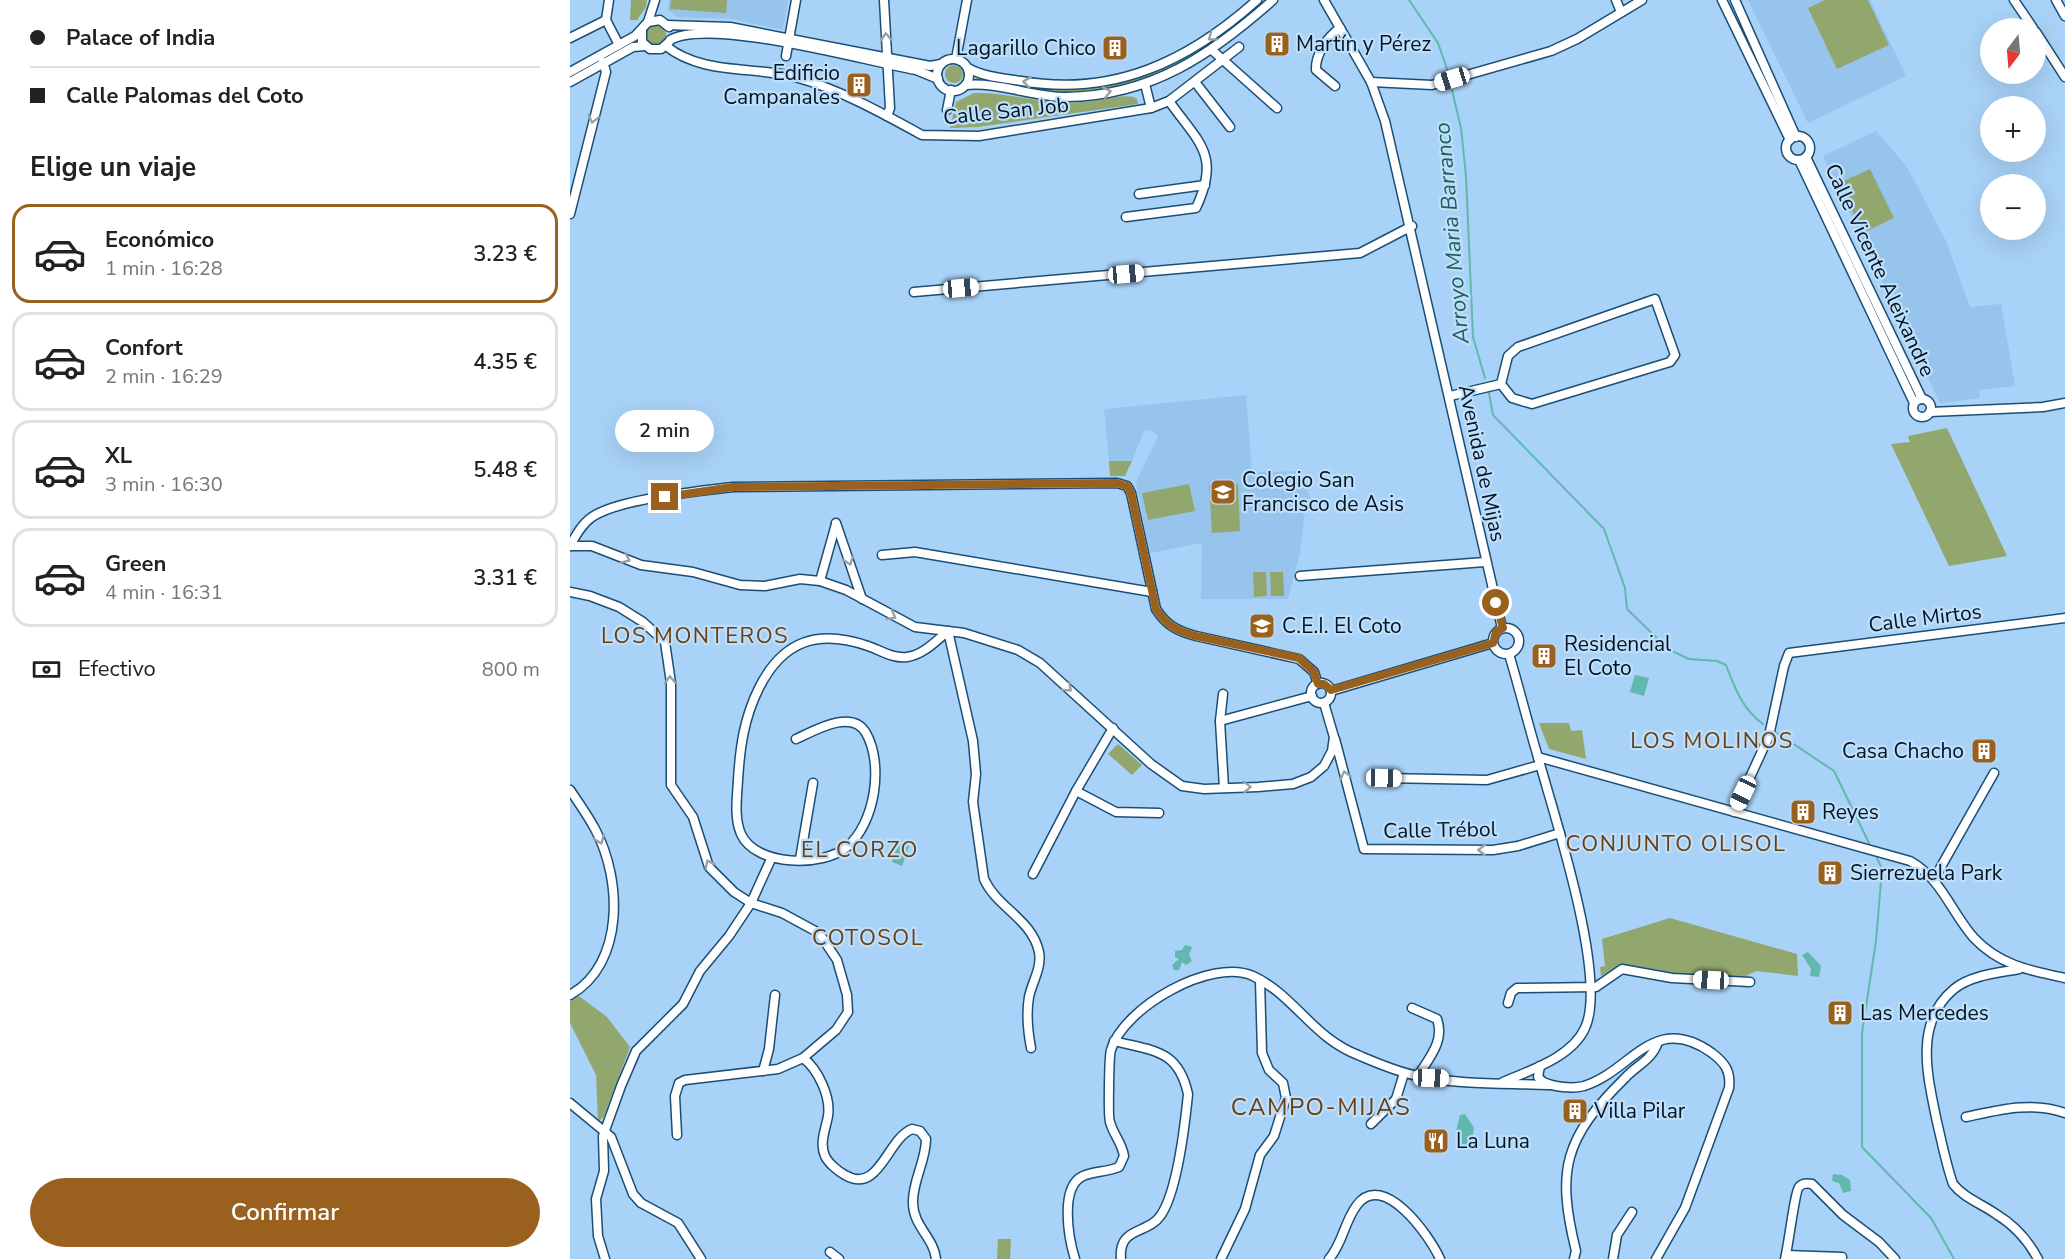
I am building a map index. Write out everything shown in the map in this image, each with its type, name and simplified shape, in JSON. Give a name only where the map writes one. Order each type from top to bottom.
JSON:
[{"type":"street","points":[[609,0],[606,20],[619,45]]},
{"type":"street","points":[[786,56],[796,0]]},
{"type":"street","points":[[884,0],[890,108],[887,116]]},
{"type":"street","points":[[956,59],[967,0]]},
{"type":"street","points":[[956,59],[977,73],[1033,83],[1065,86],[1101,82],[1142,73],[1176,59],[1206,42],[1257,0]]},
{"type":"street","points":[[966,85],[1066,97],[1102,94],[1145,84],[1181,69],[1213,51],[1273,0]]},
{"type":"street","name":"Avenida de Mijas","points":[[1324,0],[1371,82],[1385,120],[1412,225],[1485,562],[1503,628]]},
{"type":"street","points":[[1616,0],[1621,12]]},
{"type":"street","points":[[1371,82],[1432,86],[1551,51],[1642,0]]},
{"type":"street","points":[[1722,0],[1793,138]]},
{"type":"street","name":"Calle Vicente Aleixandre","points":[[1735,0],[1793,138],[1788,153],[1803,158],[1918,401]]},
{"type":"street","points":[[2014,0],[2026,18]]},
{"type":"street","points":[[2056,0],[2065,16]]},
{"type":"street","points":[[655,1],[664,22],[668,43]]},
{"type":"street","points":[[570,72],[642,30],[648,22],[655,1]]},
{"type":"street","points":[[570,38],[606,20]]},
{"type":"street","points":[[648,22],[730,27],[789,42],[887,61],[930,66],[956,59]]},
{"type":"street","points":[[1335,86],[1316,70],[1315,62],[1329,36],[1340,28]]},
{"type":"street","points":[[642,30],[641,35],[645,46]]},
{"type":"street","points":[[570,82],[633,47],[645,46],[655,50],[694,33],[728,34],[789,42]]},
{"type":"street","name":"Calle San Job","points":[[668,43],[692,61],[797,77],[887,116],[922,135],[979,136],[1151,108],[1168,101],[1239,47]]},
{"type":"street","points":[[2046,48],[2065,77]]},
{"type":"street","points":[[1213,51],[1277,108]]},
{"type":"street","points":[[887,61],[929,74],[938,79],[942,86],[951,90],[959,90],[966,85],[969,76],[968,68]]},
{"type":"street","points":[[570,214],[606,72],[603,62]]},
{"type":"street","points":[[938,79],[941,64]]},
{"type":"street","points":[[1195,82],[1230,127]]},
{"type":"street","points":[[1145,84],[1151,108]]},
{"type":"street","points":[[946,110],[951,90]]},
{"type":"street","points":[[1126,218],[1196,208],[1205,185],[1208,160],[1203,148],[1168,101]]},
{"type":"street","name":"Calle Vicente Aleixandre","points":[[1793,138],[1805,138],[1810,145],[1803,158]]},
{"type":"street","points":[[1139,194],[1205,185]]},
{"type":"street","points":[[915,292],[1360,253],[1412,225]]},
{"type":"street","points":[[1655,299],[1675,355],[1670,362],[1532,404],[1512,398],[1501,384],[1508,356],[1518,347],[1655,299]]},
{"type":"street","points":[[1450,396],[1501,384]]},
{"type":"street","points":[[1930,412],[1930,403],[1918,401],[1912,408],[1917,416],[1923,417],[1930,412],[2043,407],[2065,403]]},
{"type":"street","points":[[570,546],[583,525],[606,510],[685,493],[733,487],[1117,483],[1127,486],[1131,493],[1156,609],[1174,629],[1196,636],[1299,658],[1314,672],[1318,684]]},
{"type":"street","points":[[820,581],[836,523],[862,599]]},
{"type":"street","points":[[570,546],[592,546],[641,565],[693,572],[740,585],[765,586],[800,579],[820,581],[862,599],[915,627],[948,631],[1018,650],[1040,663],[1151,764],[1182,786],[1224,788],[1293,784],[1311,777],[1324,766],[1332,752],[1334,737],[1324,703]]},
{"type":"street","points":[[882,555],[915,552],[1152,592]]},
{"type":"street","points":[[1300,576],[1485,562]]},
{"type":"street","points":[[570,592],[590,596],[619,607],[643,622],[664,642],[671,683],[671,786],[693,817],[709,867],[734,892],[751,903],[782,913],[819,933],[837,960],[848,995],[848,1012],[836,1030],[803,1058],[791,1065],[763,1071],[685,1080],[679,1083],[675,1096],[677,1135]]},
{"type":"street","name":"Calle Mirtos","points":[[1734,812],[1770,736],[1784,666],[1789,653],[2065,618]]},
{"type":"street","points":[[1503,628],[1511,629],[1518,636],[1517,649],[1509,654],[1499,653],[1493,643],[1496,632],[1503,628]]},
{"type":"street","points":[[796,739],[839,722],[856,724],[867,735],[874,778],[866,818],[851,842],[834,854],[801,859],[771,859],[759,854],[741,835],[737,808],[741,743],[745,724],[760,686],[774,665],[799,643],[826,638],[867,645],[905,657],[928,648],[948,631]]},
{"type":"street","points":[[948,631],[973,741],[976,774],[973,802],[984,879],[989,891],[1027,927],[1039,954],[1038,973],[1028,1009],[1031,1048]]},
{"type":"street","points":[[1331,690],[1493,643]]},
{"type":"street","points":[[1500,1083],[1540,1066],[1570,1047],[1579,1038],[1588,1020],[1590,987],[1575,887],[1509,654]]},
{"type":"street","points":[[1324,703],[1317,702],[1312,696],[1313,688],[1318,684],[1324,684],[1331,690]]},
{"type":"street","points":[[1324,703],[1330,697],[1331,690]]},
{"type":"street","points":[[1223,694],[1220,721],[1224,788]]},
{"type":"street","points":[[1220,721],[1312,696]]},
{"type":"street","points":[[1033,874],[1076,791],[1113,728]]},
{"type":"street","name":"Calle Trébol","points":[[1334,737],[1364,849],[1493,850],[1518,846],[1560,833]]},
{"type":"street","points":[[1384,778],[1487,780],[1539,761],[1910,861],[1924,869],[1934,879],[1974,937],[1994,955],[2019,969],[2065,978]]},
{"type":"street","points":[[1934,879],[1994,773]]},
{"type":"street","points":[[801,859],[813,783]]},
{"type":"street","points":[[570,790],[596,829],[609,867],[612,889],[609,950],[597,974],[570,995]]},
{"type":"street","points":[[1076,791],[1116,812],[1159,813]]},
{"type":"street","points":[[605,1259],[595,1209],[604,1171],[604,1132],[636,1052],[683,1004],[700,971],[729,936],[751,903],[771,859]]},
{"type":"street","points":[[1508,1004],[1511,993],[1517,988],[1596,987],[1622,969],[1671,978],[1750,982]]},
{"type":"street","points":[[2019,969],[1968,981],[1955,988],[1946,997],[1930,1027],[1926,1048],[1926,1072],[1953,1184],[1962,1193],[2006,1221],[2024,1238],[2038,1259]]},
{"type":"street","points":[[1076,1259],[1067,1219],[1070,1196],[1076,1182],[1083,1176],[1108,1172],[1119,1167],[1124,1156],[1109,1122],[1110,1051],[1114,1041],[1126,1026],[1151,1003],[1187,980],[1229,972],[1242,972],[1260,980],[1338,1047],[1404,1073],[1418,1076],[1500,1083],[1582,1086],[1598,1080],[1644,1046],[1658,1042],[1681,1040],[1711,1052],[1727,1066],[1730,1080],[1685,1208],[1656,1259]]},
{"type":"street","points":[[1221,1259],[1245,1209],[1260,1155],[1274,1136],[1286,1098],[1283,1083],[1269,1070],[1262,1053],[1260,980]]},
{"type":"street","points":[[763,1071],[769,1049],[776,995]]},
{"type":"street","points":[[1412,1008],[1437,1019],[1440,1027],[1437,1047],[1418,1076]]},
{"type":"street","points":[[1114,1041],[1163,1053],[1174,1060],[1184,1078],[1188,1094],[1170,1197],[1160,1218],[1126,1237],[1120,1250],[1120,1259]]},
{"type":"street","points":[[1574,1259],[1576,1251],[1564,1182],[1571,1148],[1584,1127],[1624,1078],[1652,1055],[1658,1042]]},
{"type":"street","points":[[803,1058],[811,1064],[818,1075],[829,1113],[823,1138],[825,1157],[841,1173],[852,1179],[863,1180],[874,1174],[903,1132],[912,1129],[920,1131],[926,1139],[926,1152],[912,1202],[916,1220],[932,1245],[936,1259]]},
{"type":"street","points":[[1540,1066],[1538,1077],[1550,1085]]},
{"type":"street","points":[[1371,1125],[1396,1099],[1404,1073]]},
{"type":"street","points":[[570,1103],[615,1143],[633,1194],[641,1203],[678,1223],[701,1259]]},
{"type":"street","points":[[1966,1117],[2021,1107],[2045,1107],[2065,1113]]},
{"type":"street","points":[[1842,1257],[1786,1257],[1798,1187],[1806,1183],[1812,1184],[1843,1215],[1879,1242],[1895,1259]]},
{"type":"street","points":[[1329,1259],[1343,1238],[1358,1204],[1366,1197],[1375,1194],[1393,1201],[1430,1237],[1440,1259]]},
{"type":"street","points":[[1613,1259],[1617,1235],[1632,1212]]},
{"type":"street","points":[[830,1252],[839,1259]]},
{"type":"shaded area","points":[[631,0],[647,0],[646,7],[637,20],[630,20]]},
{"type":"shaded area","points":[[669,0],[788,0],[783,30],[731,19],[677,17],[668,10]]},
{"type":"shaded area","points":[[671,0],[727,0],[726,13],[670,9]]},
{"type":"shaded area","points":[[1263,0],[1268,0],[1247,19],[1200,52],[1176,66],[1123,86],[1066,93],[1031,90],[975,80],[976,76],[1055,89],[1095,87],[1122,82],[1148,74],[1197,50],[1220,35]]},
{"type":"shaded area","points":[[1748,0],[1870,0],[1906,76],[1808,123]]},
{"type":"shaded area","points":[[1825,0],[1868,0],[1889,45],[1837,69],[1808,8]]},
{"type":"shaded area","points":[[656,25],[663,28],[666,35],[663,42],[656,45],[649,42],[646,35],[649,28]]},
{"type":"shaded area","points":[[954,65],[961,67],[963,74],[961,81],[954,83],[947,81],[945,74],[947,67]]},
{"type":"shaded area","points":[[974,93],[1068,103],[1127,96],[1137,99],[1138,104],[978,127],[950,128],[956,102]]},
{"type":"shaded area","points":[[1876,131],[1907,167],[1946,241],[1970,307],[2001,304],[2015,386],[1979,390],[1980,398],[1940,403],[1823,156]]},
{"type":"shaded area","points":[[1870,169],[1894,218],[1863,233],[1839,183]]},
{"type":"shaded area","name":"Colegio San Francisco de Asis","points":[[1246,395],[1252,472],[1301,471],[1311,501],[1306,503],[1300,552],[1288,599],[1201,599],[1202,543],[1150,553],[1136,482],[1158,436],[1152,430],[1144,431],[1132,461],[1109,461],[1104,409]]},
{"type":"shaded area","points":[[1947,428],[2007,556],[1949,566],[1891,444],[1910,442],[1908,436]]},
{"type":"shaded area","points":[[1109,461],[1132,461],[1125,476],[1110,476]]},
{"type":"shaded area","points":[[1189,484],[1195,511],[1148,520],[1142,493]]},
{"type":"shaded area","points":[[1238,484],[1240,531],[1212,533],[1209,485]]},
{"type":"shaded area","points":[[1253,572],[1266,572],[1267,596],[1254,597]]},
{"type":"shaded area","points":[[1270,572],[1283,572],[1284,596],[1271,596]]},
{"type":"shaded area","points":[[1635,675],[1649,678],[1644,696],[1630,692]]},
{"type":"shaded area","points":[[1539,723],[1569,723],[1571,731],[1582,730],[1586,759],[1549,749]]},
{"type":"shaded area","points":[[1118,744],[1142,765],[1132,775],[1108,754]]},
{"type":"shaded area","points":[[898,843],[909,846],[902,866],[892,862]]},
{"type":"shaded area","points":[[1670,918],[1797,954],[1798,976],[1756,971],[1742,978],[1661,973],[1621,965],[1601,976],[1600,967],[1605,966],[1602,939]]},
{"type":"shaded area","points":[[1185,945],[1192,947],[1189,955],[1192,961],[1186,965],[1182,962],[1179,970],[1174,970],[1172,965],[1179,959],[1175,957],[1175,951],[1182,950]]},
{"type":"shaded area","points":[[1808,952],[1821,966],[1819,977],[1810,976],[1811,969],[1802,955]]},
{"type":"shaded area","points":[[579,996],[607,1017],[630,1047],[604,1116],[598,1122],[596,1075],[570,1023],[570,1001]]},
{"type":"shaded area","points":[[1465,1114],[1474,1128],[1472,1143],[1461,1149],[1456,1131],[1460,1115]]},
{"type":"shaded area","points":[[1833,1174],[1842,1175],[1850,1180],[1851,1191],[1843,1193],[1839,1183],[1832,1181]]},
{"type":"shaded area","points":[[998,1239],[1011,1239],[1010,1259],[997,1259]]},
{"type":"waterway","name":"Arroyo Maria Barranco","points":[[1409,0],[1438,43],[1447,69]]},
{"type":"waterway","name":"Arroyo Maria Barranco","points":[[1451,86],[1461,128],[1466,176],[1473,337],[1485,378]]},
{"type":"waterway","name":"Arroyo Maria Barranco","points":[[1489,393],[1493,415],[1604,529],[1625,588],[1627,609],[1668,649],[1689,659],[1717,661],[1726,665],[1744,705],[1763,724]]},
{"type":"waterway","name":"Arroyo Maria Barranco","points":[[1777,733],[1834,771],[1869,843]]},
{"type":"waterway","name":"Arroyo Maria Barranco","points":[[1877,858],[1882,869],[1876,941],[1862,1033],[1862,1147],[1931,1218],[1954,1259]]},
{"type":"place","name":"Martín y Pérez","points":[[1277,44]]},
{"type":"place","name":"Lagarillo Chico","points":[[1115,48]]},
{"type":"place","name":"Edificio Campanales","points":[[859,85]]},
{"type":"place","name":"Colegio San Francisco de Asis","points":[[1223,492]]},
{"type":"place","name":"C.E.I. El Coto","points":[[1262,626]]},
{"type":"place","name":"Residencial El Coto","points":[[1544,656]]},
{"type":"place","name":"Casa Chacho","points":[[1984,751]]},
{"type":"place","name":"Reyes","points":[[1803,812]]},
{"type":"place","name":"Sierrezuela Park","points":[[1830,873]]},
{"type":"place","name":"Las Mercedes","points":[[1840,1013]]},
{"type":"place","name":"Villa Pilar","points":[[1575,1111]]},
{"type":"place","name":"La Luna","points":[[1436,1141]]},
{"type":"district","name":"LOS MONTEROS","points":[[695,636]]},
{"type":"district","name":"LOS MOLINOS","points":[[1712,741]]},
{"type":"district","name":"CONJUNTO OLISOL","points":[[1676,844]]},
{"type":"district","name":"EL CORZO","points":[[860,850]]},
{"type":"district","name":"COTOSOL","points":[[868,938]]},
{"type":"district","name":"CAMPO-MIJAS","points":[[1321,1107]]},
{"type":"route","points":[[665,497],[733,487],[1117,483],[1127,486],[1131,493],[1156,609],[1166,623],[1174,629],[1196,636],[1299,658],[1314,672],[1318,684],[1327,685],[1331,690],[1493,643],[1493,636],[1503,628],[1496,603]]}]
